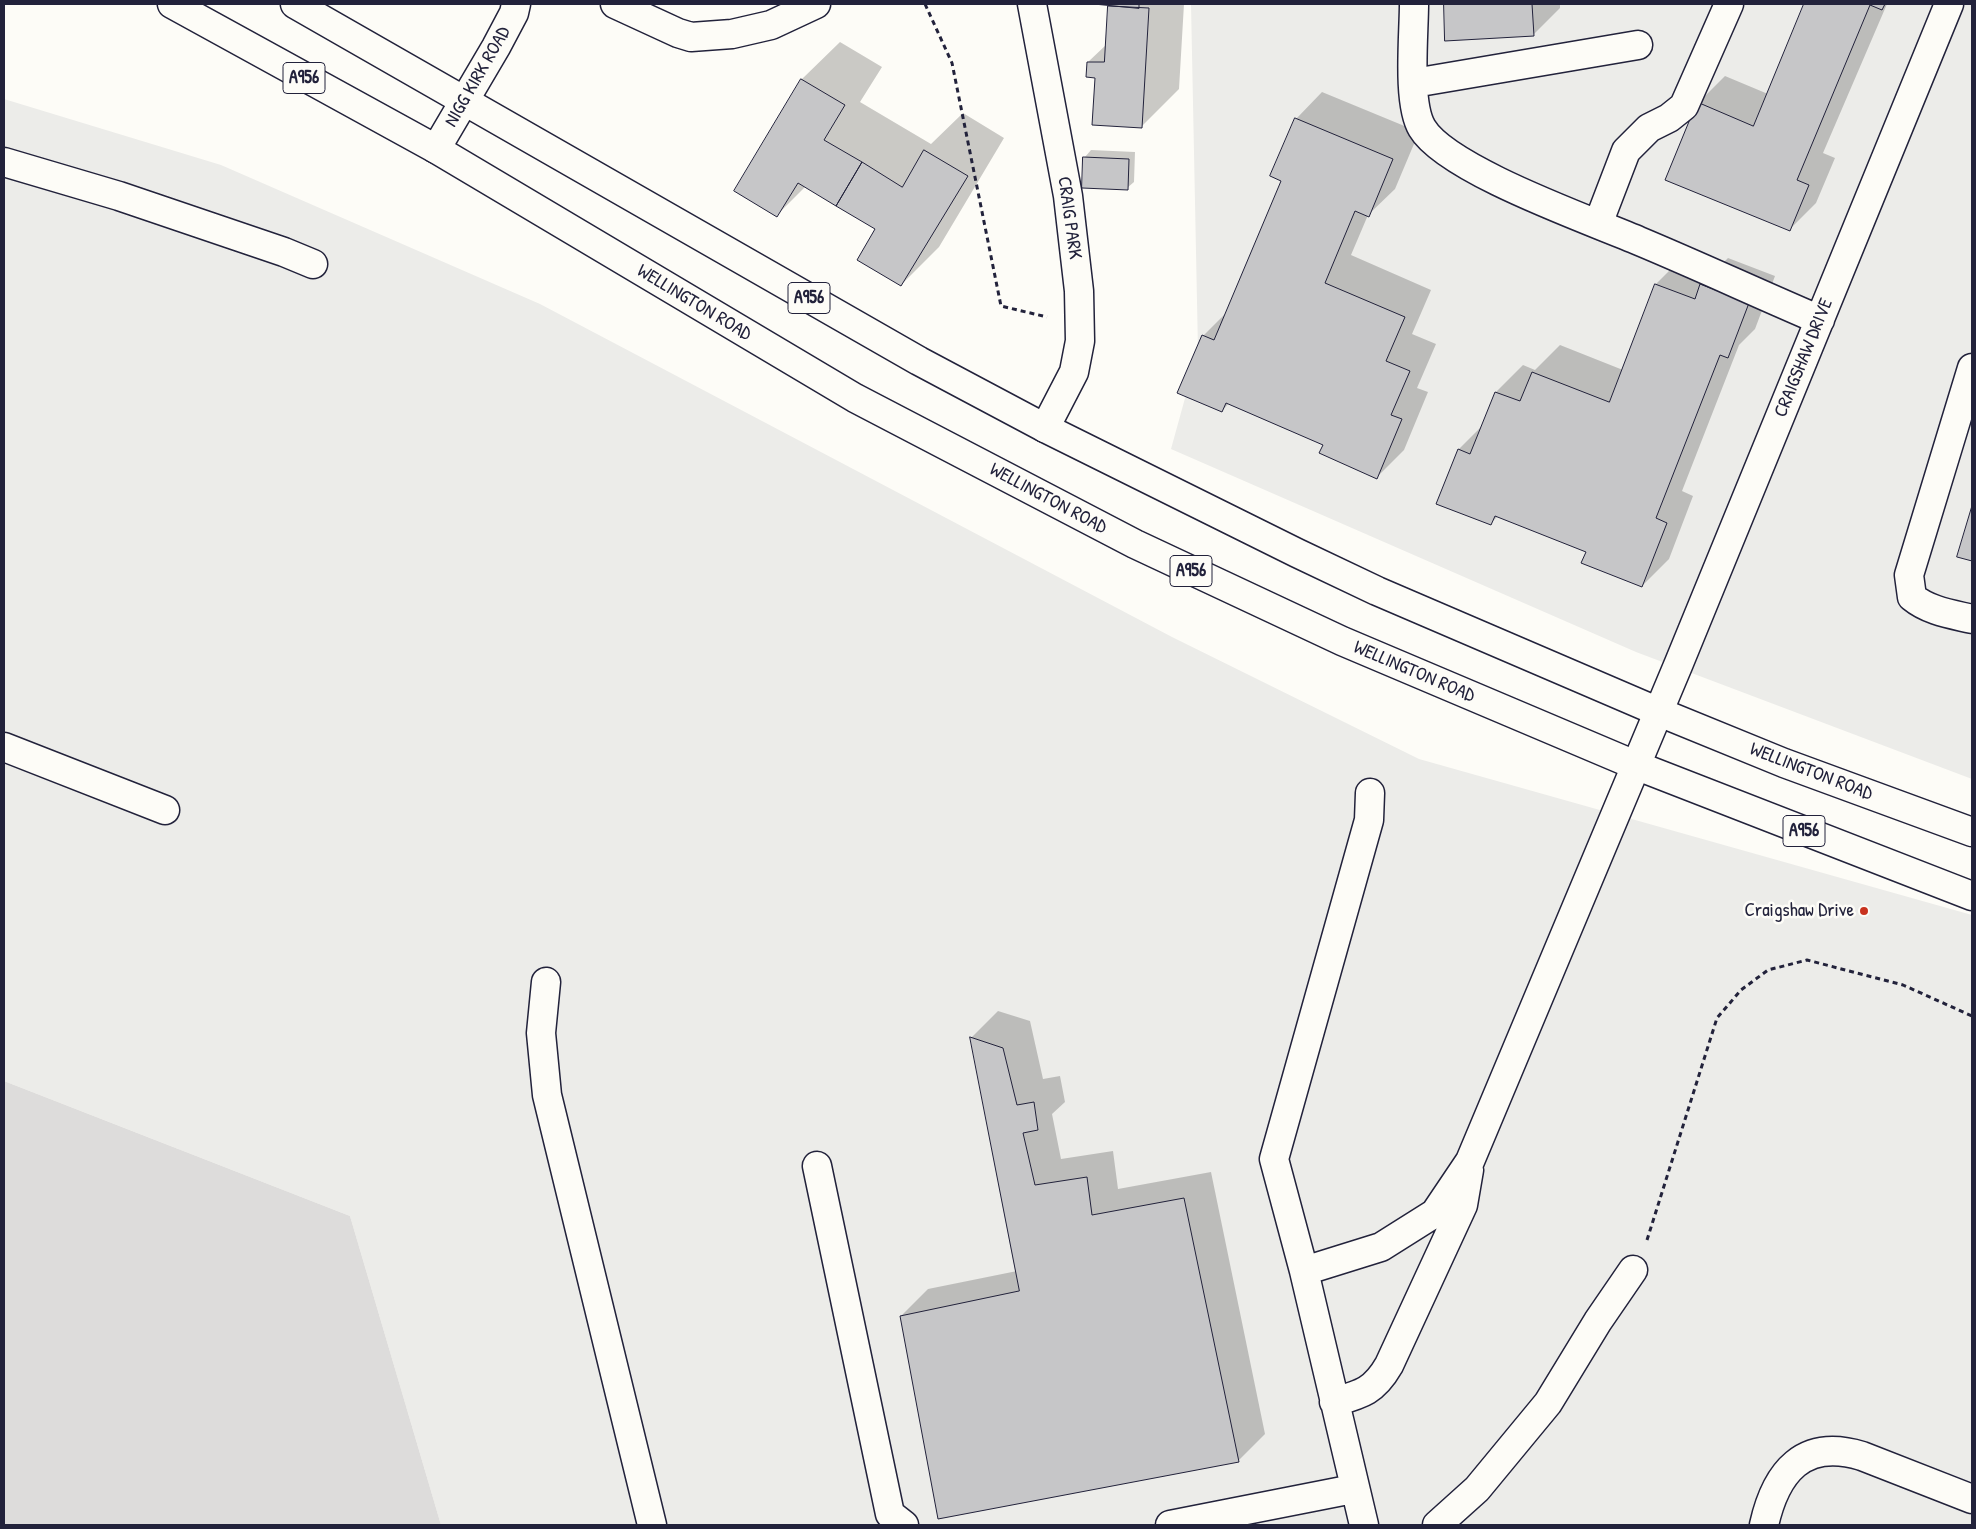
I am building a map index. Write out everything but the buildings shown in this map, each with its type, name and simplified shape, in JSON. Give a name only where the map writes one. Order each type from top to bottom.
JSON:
[{"type":"main road","name":"WELLINGTON ROAD","points":[[172,4],[436,149],[856,398],[1135,544],[1342,642],[1635,765],[1972,896]]},
{"type":"main road","name":"WELLINGTON ROAD","points":[[295,4],[465,103],[919,361],[1045,428],[1377,591],[1659,712],[1784,762],[1972,832]]},
{"type":"main road","name":"NIGG KIRK ROAD","points":[[436,149],[465,103],[514,12],[516,4]]},
{"type":"main road","points":[[615,4],[678,33],[691,37],[732,34],[771,25],[816,4]]},
{"type":"main road","name":"CRAIG PARK","points":[[1032,4],[1068,196],[1078,291],[1080,341],[1074,372],[1045,428]]},
{"type":"main road","points":[[1414,4],[1414,110],[1422,128],[1436,144],[1460,162],[1820,320]]},
{"type":"main road","points":[[1598,224],[1626,151],[1649,128],[1669,118],[1684,106],[1729,4]]},
{"type":"main road","name":"CRAIGSHAW DRIVE","points":[[1470,1161],[1635,765],[1659,712],[1949,4]]},
{"type":"main road","points":[[1414,83],[1638,45]]},
{"type":"main road","points":[[4,162],[119,196],[284,252],[313,264]]},
{"type":"main road","points":[[1972,368],[1909,575],[1912,597],[1920,603],[1945,613],[1972,619]]},
{"type":"main road","points":[[4,747],[165,810]]},
{"type":"main road","points":[[1364,1525],[1304,1271],[1274,1159],[1369,820],[1370,793]]},
{"type":"main road","points":[[546,982],[541,1033],[547,1095],[652,1525]]},
{"type":"main road","points":[[1304,1271],[1381,1247],[1434,1213],[1470,1161]]},
{"type":"main road","points":[[1334,1402],[1358,1395],[1379,1382],[1389,1365],[1463,1206],[1470,1161]]},
{"type":"main road","points":[[816,1166],[890,1514],[904,1525]]},
{"type":"main road","points":[[1437,1525],[1477,1489],[1548,1404],[1598,1321],[1633,1270]]},
{"type":"main road","points":[[1764,1525],[1770,1500],[1783,1476],[1798,1460],[1824,1451],[1847,1451],[1972,1499]]},
{"type":"main road","points":[[1170,1525],[1354,1489]]},
{"type":"path","points":[[925,4],[952,63],[1002,306],[1079,325]]},
{"type":"path","points":[[1633,1270],[1647,1241],[1717,1018],[1741,990],[1768,970],[1807,960],[1903,985],[1972,1016]]},
{"type":"shaded area","points":[[1191,4],[1972,4],[1972,779],[1636,652],[1171,449],[1198,351]]},
{"type":"shaded area","points":[[4,99],[221,165],[540,304],[1172,637],[1419,759],[1972,915],[1972,1525],[441,1525],[350,1216],[4,1081]]},
{"type":"shaded area","points":[[4,1081],[350,1216],[441,1525],[4,1525]]},
{"type":"place","name":"Craigshaw Drive","points":[[1864,911]]}]
